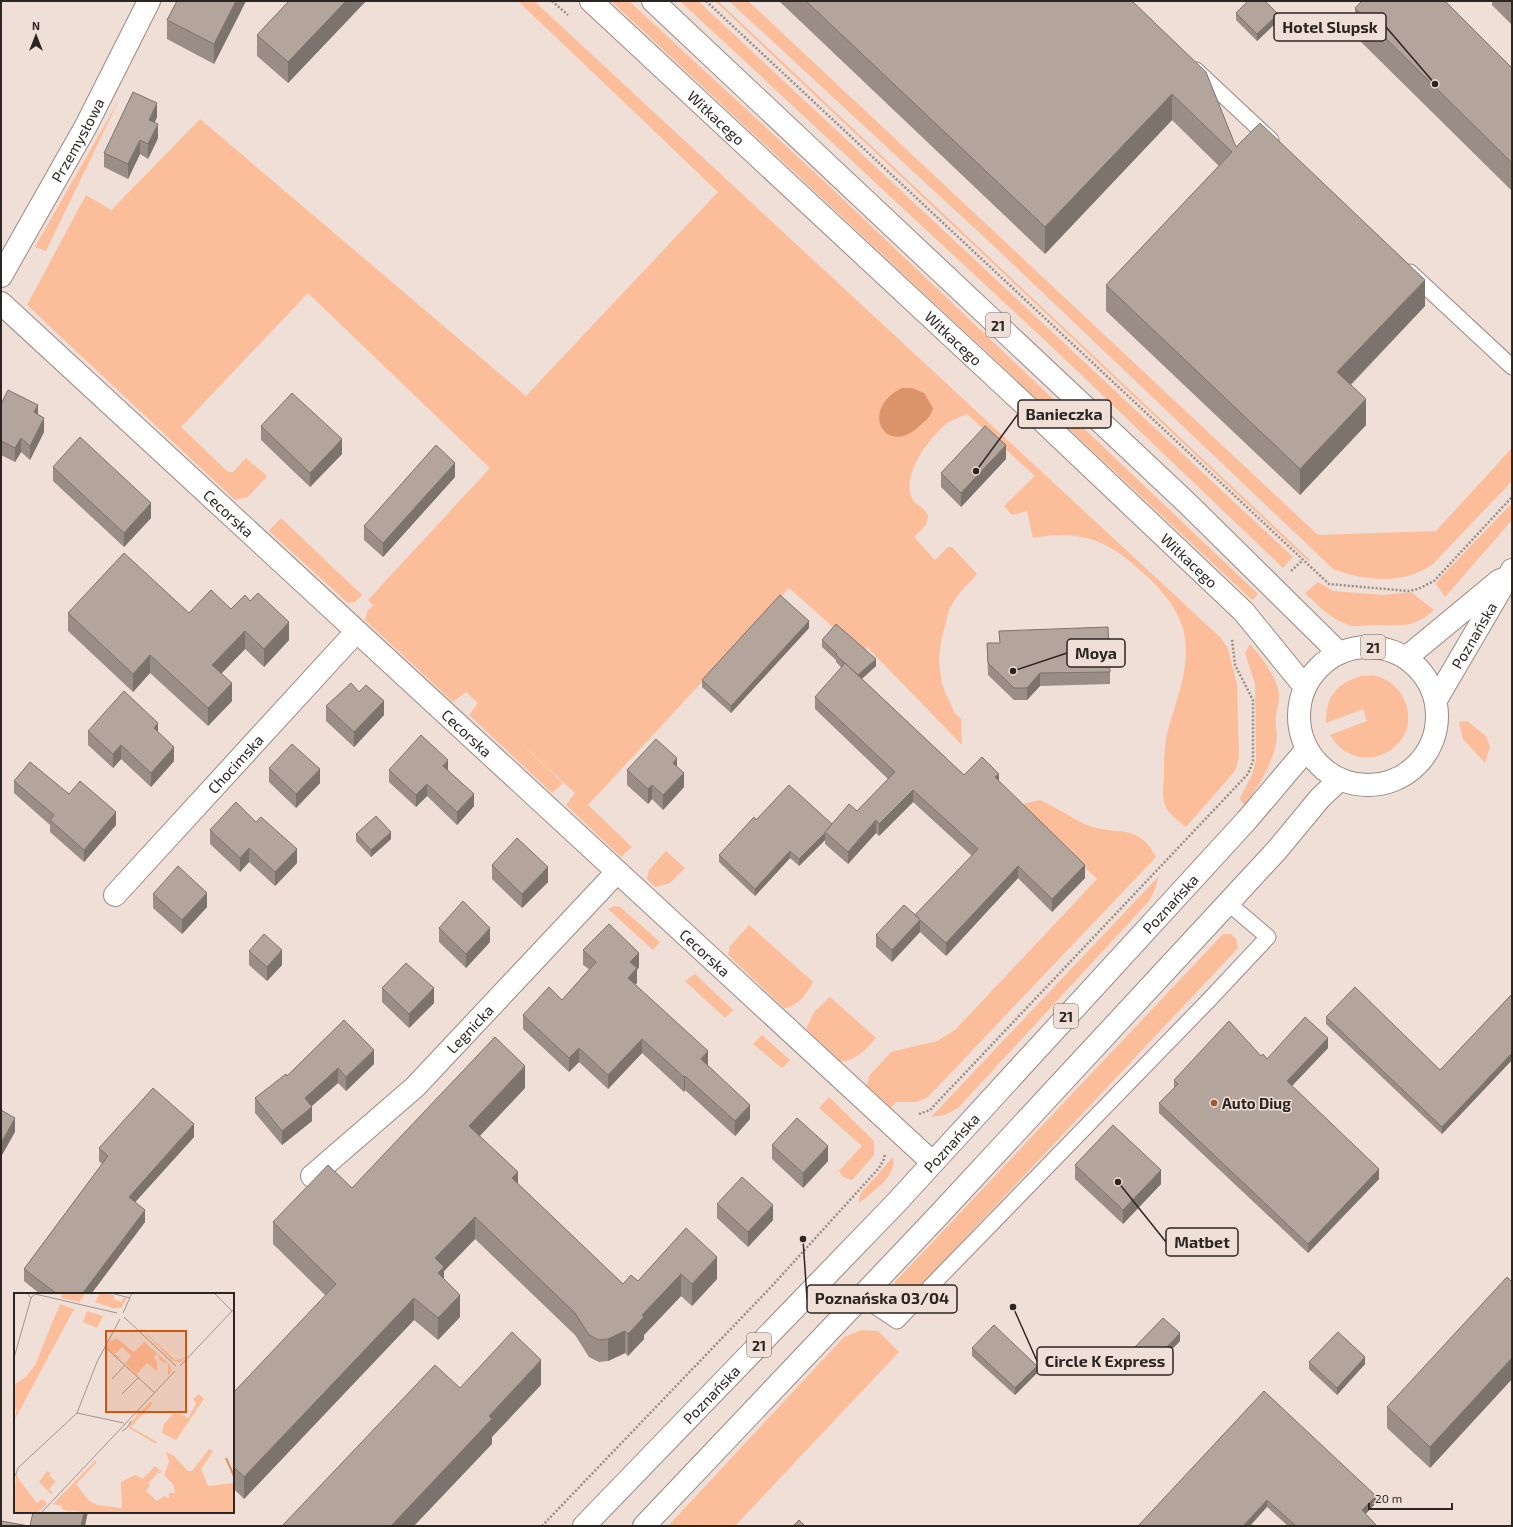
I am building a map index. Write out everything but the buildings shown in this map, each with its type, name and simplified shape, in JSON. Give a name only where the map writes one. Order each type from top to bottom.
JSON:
[{"type":"main road","name":"Przemysłowa","points":[[1,276],[86,126],[149,1]]},
{"type":"main road","name":"Witkacego","points":[[590,1],[959,343],[1244,612],[1305,687]]},
{"type":"main road","name":"21","points":[[653,1],[1187,503],[1339,652],[1361,646],[1385,648],[1406,657],[1420,669],[1430,683],[1436,700],[1438,715],[1437,730],[1432,745],[1420,762],[1404,776],[1383,784],[1361,786],[1339,780]]},
{"type":"main road","name":"Cecorska","points":[[1,303],[932,1162]]},
{"type":"main road","name":"Poznańska","points":[[1406,657],[1512,570]]},
{"type":"main road","name":"Poznańska","points":[[1436,700],[1512,570]]},
{"type":"main road","name":"Chocimska","points":[[115,896],[356,632]]},
{"type":"main road","points":[[644,1526],[941,1212],[1277,850],[1320,798],[1339,780],[1321,767],[1307,749],[1300,729],[1299,708],[1305,687],[1319,667],[1339,652]]},
{"type":"main road","name":"Poznańska","points":[[584,1526],[896,1203],[1246,821],[1307,749]]},
{"type":"main road","name":"Legnicka","points":[[312,1176],[415,1088],[617,872]]},
{"type":"lane","points":[[1186,61],[1279,148]]},
{"type":"lane","points":[[1401,262],[1512,367]]},
{"type":"lane","points":[[860,1296],[898,1321],[1209,1000],[1268,937],[1228,903]]},
{"type":"path","points":[[706,1],[1329,584],[1335,586],[1408,591],[1418,589],[1434,581],[1512,497]]},
{"type":"path","points":[[1288,574],[1303,560]]},
{"type":"path","points":[[915,1115],[930,1110],[1248,774],[1253,761],[1252,700],[1240,674]]},
{"type":"path","points":[[542,1526],[771,1287],[879,1168],[884,1159],[886,1147]]},
{"type":"shaded area","points":[[518,1],[534,1],[1221,638],[1228,649],[1237,684],[1239,758],[1235,771],[1186,827],[1166,808],[1163,795],[1166,739],[1181,685],[1186,657],[1183,629],[1180,619],[1170,602],[1149,579],[1122,555],[1111,548],[1087,538],[1074,536],[1061,535],[1033,538],[1027,511],[1012,515],[1004,506],[1035,476],[967,414],[952,420],[940,429],[919,457],[910,478],[912,498],[927,513],[928,516],[926,525],[914,537],[935,560],[948,547],[952,547],[977,574],[957,596],[949,610],[941,641],[939,661],[942,684],[954,712],[961,719],[962,745],[867,647],[862,653],[789,588],[588,805],[632,847],[621,857],[566,805],[575,793],[510,733],[563,783],[552,793],[469,715],[478,703],[466,692],[453,702],[365,620],[367,612],[373,605],[368,600],[490,468],[308,293],[181,427],[228,472],[233,472],[246,458],[267,476],[248,497],[235,500],[27,305],[86,195],[111,210],[97,225],[200,119],[526,396],[718,192]]},
{"type":"shaded area","points":[[611,1],[629,1],[827,184],[1258,594],[1252,600]]},
{"type":"shaded area","points":[[680,1],[698,1],[1293,557],[1283,568],[1051,346]]},
{"type":"shaded area","points":[[715,1],[718,1],[1310,560],[1308,561]]},
{"type":"shaded area","points":[[729,1],[748,1],[1318,535],[1436,531],[1512,448],[1512,481],[1433,564],[1422,571],[1397,578],[1384,579],[1358,576],[1333,569],[998,250]]},
{"type":"shaded area","points":[[120,98],[46,251],[35,247]]},
{"type":"shaded area","points":[[902,388],[912,388],[924,393],[933,408],[929,416],[918,427],[906,435],[896,437],[887,434],[882,427],[879,418],[881,408],[889,397]]},
{"type":"shaded area","points":[[1512,503],[1512,520],[1445,597],[1436,584],[1440,578]]},
{"type":"shaded area","points":[[281,518],[362,595],[355,602],[348,603],[269,531]]},
{"type":"shaded area","points":[[1318,582],[1333,591],[1383,595],[1411,592],[1434,610],[1419,620],[1406,625],[1349,625],[1329,615],[1305,593]]},
{"type":"shaded area","points":[[1250,644],[1264,661],[1272,674],[1279,697],[1276,715],[1277,740],[1274,751],[1264,776],[1245,806],[1240,798],[1252,775],[1256,760],[1255,684],[1245,653]]},
{"type":"shaded area","points":[[1361,676],[1376,676],[1385,679],[1392,684],[1403,697],[1408,714],[1406,731],[1402,739],[1389,751],[1372,757],[1355,756],[1347,752],[1339,747],[1330,735],[1367,721],[1363,709],[1326,723],[1328,705],[1334,692],[1345,683]]},
{"type":"shaded area","points":[[1467,721],[1486,736],[1490,747],[1485,763],[1463,739],[1459,722]]},
{"type":"shaded area","points":[[1040,800],[1087,825],[1134,834],[1141,838],[1149,846],[1156,857],[928,1097],[917,1102],[896,1102],[891,1108],[867,1086],[869,1076],[891,1052],[937,1041],[955,1030],[1097,879],[1019,805]]},
{"type":"shaded area","points":[[666,851],[685,868],[670,883],[655,887],[647,879],[649,870]]},
{"type":"shaded area","points":[[1159,876],[1154,892],[1149,901],[958,1108],[945,1115],[931,1117]]},
{"type":"shaded area","points":[[615,906],[620,907],[660,942],[653,950],[608,909]]},
{"type":"shaded area","points":[[749,925],[813,982],[805,995],[794,1005],[784,1008],[728,955],[730,946]]},
{"type":"shaded area","points":[[1223,934],[1231,934],[1236,939],[1238,948],[909,1298],[900,1297],[894,1291],[895,1282]]},
{"type":"shaded area","points":[[695,974],[733,1010],[725,1018],[685,981]]},
{"type":"shaded area","points":[[830,997],[876,1038],[861,1053],[847,1061],[841,1062],[806,1029],[814,1012]]},
{"type":"shaded area","points":[[762,1035],[790,1060],[782,1068],[753,1044]]},
{"type":"shaded area","points":[[829,1097],[874,1141],[874,1155],[852,1180],[843,1177],[839,1171],[862,1146],[819,1108]]},
{"type":"shaded area","points":[[893,1157],[893,1164],[888,1177],[859,1203],[861,1193]]},
{"type":"shaded area","points":[[861,1330],[878,1331],[899,1352],[735,1526],[668,1526],[844,1337]]},
{"type":"place","name":"Hotel Slupsk","points":[[1435,84]]},
{"type":"place","name":"Banieczka","points":[[976,471]]},
{"type":"place","name":"Moya","points":[[1013,671]]},
{"type":"place","name":"Auto Diug","points":[[1214,1103]]},
{"type":"place","name":"Matbet","points":[[1118,1182]]},
{"type":"place","name":"Poznańska 03/04","points":[[803,1239]]},
{"type":"place","name":"Circle K Express","points":[[1013,1307]]}]
